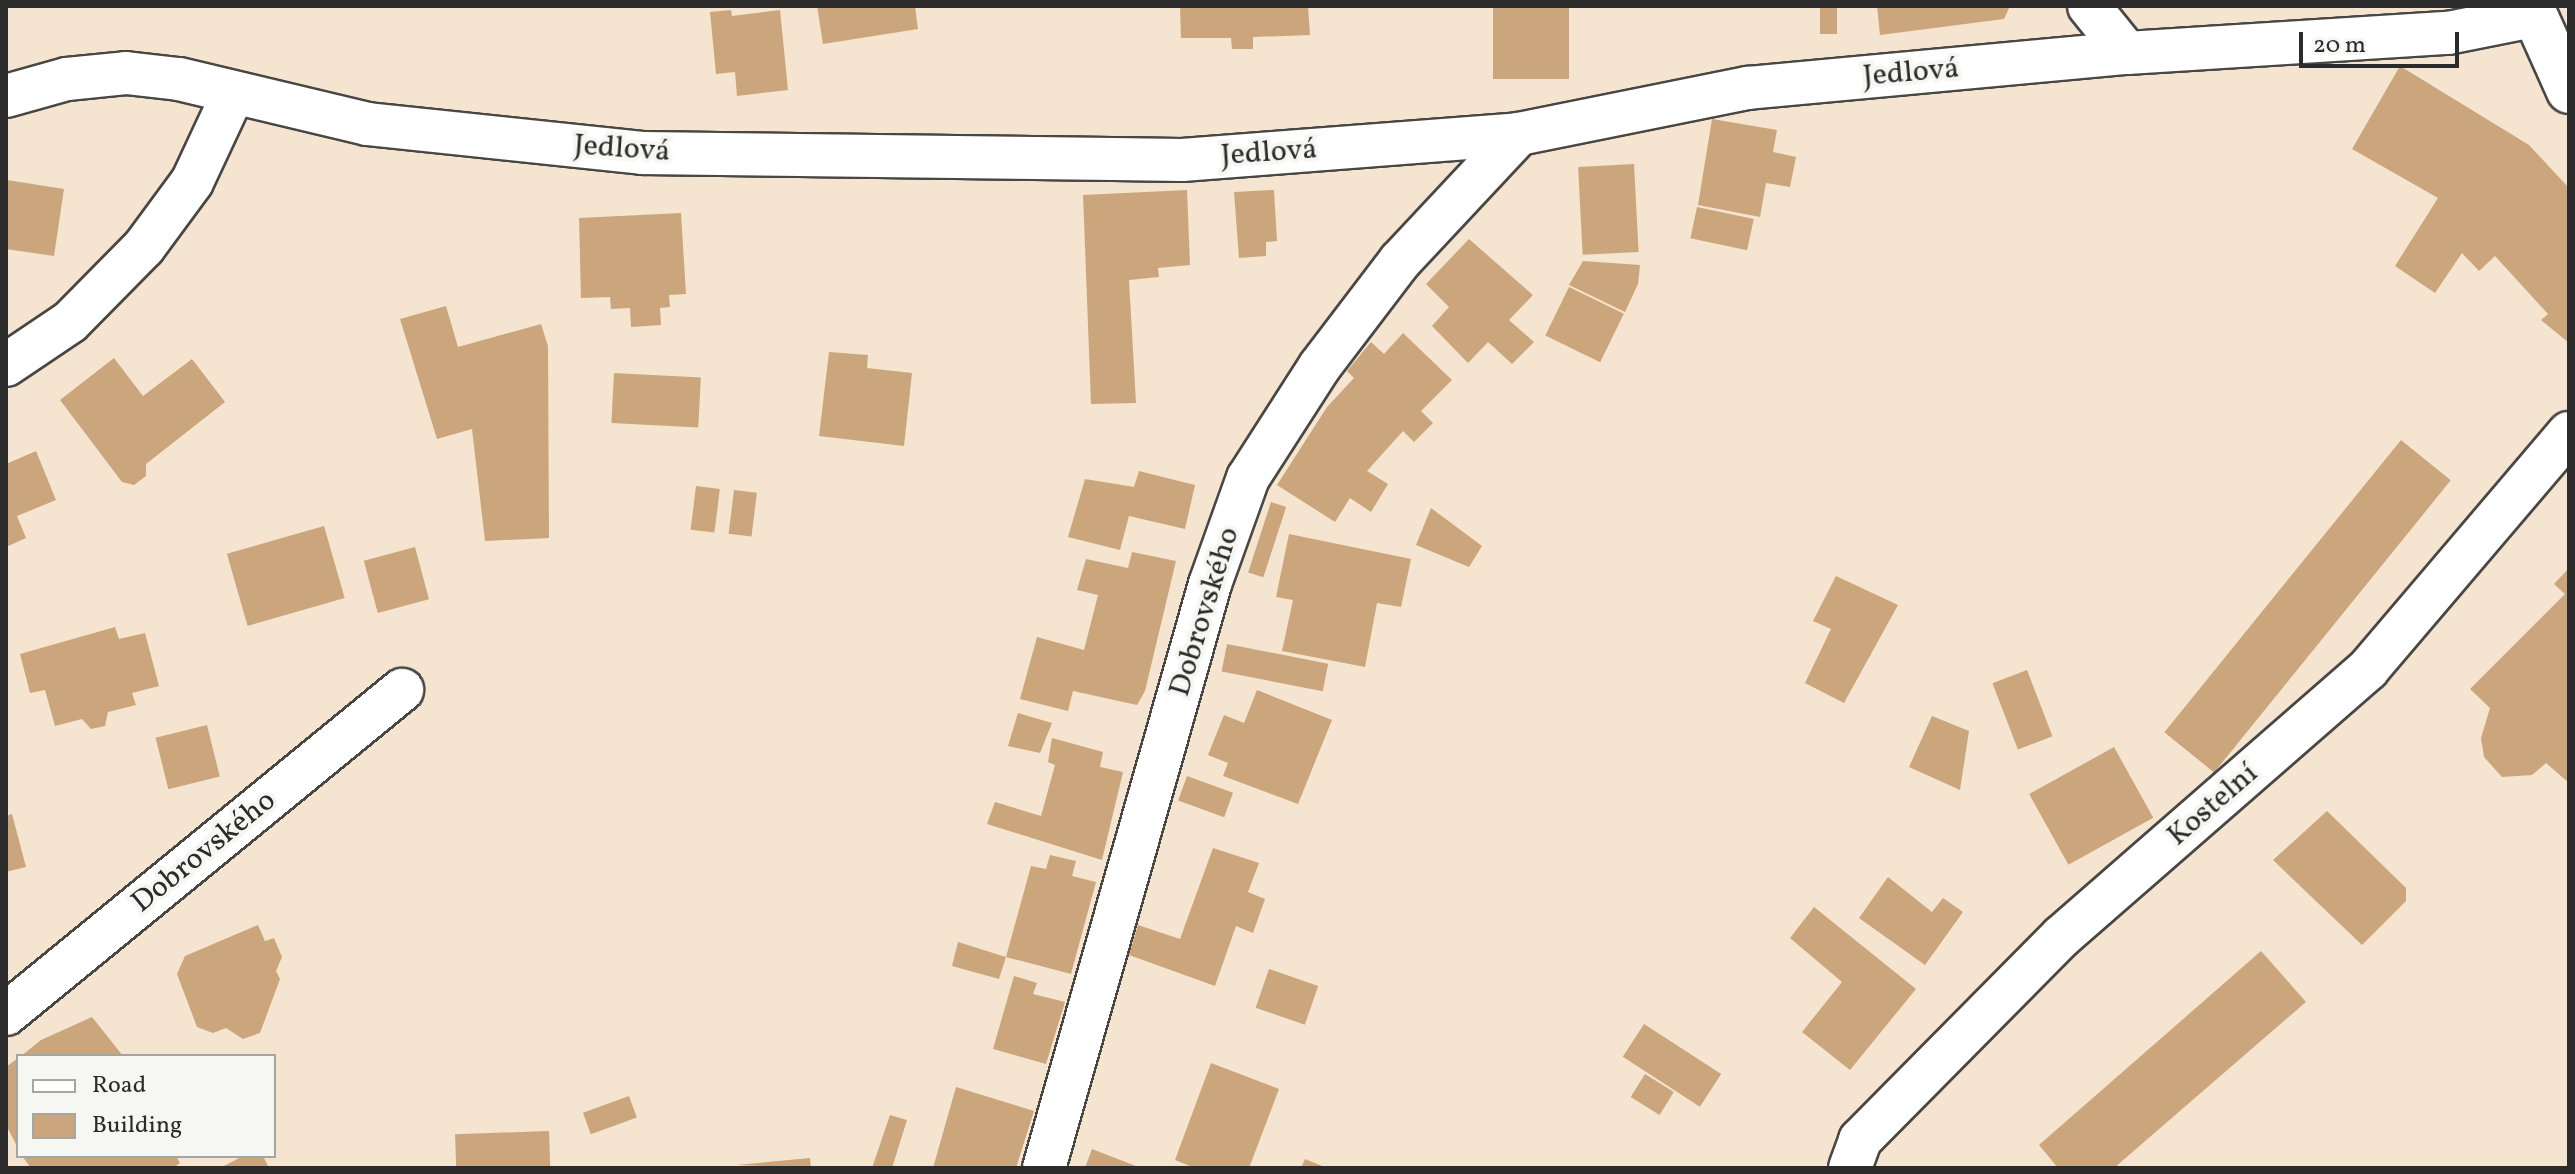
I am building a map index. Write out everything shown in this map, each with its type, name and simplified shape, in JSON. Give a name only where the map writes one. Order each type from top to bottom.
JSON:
[{"type":"main road","points":[[2532,11],[2569,91]]},
{"type":"street","points":[[2089,6],[2127,53]]},
{"type":"street","name":"Jedlová","points":[[6,96],[67,79],[126,73],[179,79],[368,124],[642,153],[1182,160],[1519,134],[1748,88],[2127,53],[2448,33],[2532,11]]},
{"type":"street","points":[[6,365],[70,322],[144,247],[192,182],[233,94]]},
{"type":"street","name":"Dobrovského","points":[[1044,1168],[1210,584],[1248,478],[1320,366],[1400,261],[1519,134]]},
{"type":"street","name":"Kostelní","points":[[1850,1168],[1860,1140],[2062,936],[2368,669],[2569,433]]},
{"type":"street","name":"Dobrovského","points":[[6,1014],[402,690]]},
{"type":"building","points":[[817,6],[915,6],[918,29],[823,44]]},
{"type":"building","points":[[1180,6],[1308,6],[1310,35],[1253,37],[1253,49],[1232,49],[1231,38],[1181,38]]},
{"type":"building","points":[[1493,6],[1569,6],[1569,79],[1493,79]]},
{"type":"building","points":[[1820,6],[1837,6],[1837,34],[1820,34]]},
{"type":"building","points":[[1877,6],[2010,6],[2004,19],[1880,35]]},
{"type":"building","points":[[731,10],[732,16],[780,10],[788,90],[737,96],[735,72],[716,74],[710,12]]},
{"type":"building","points":[[2400,66],[2529,145],[2569,188],[2569,343],[2541,320],[2548,314],[2495,256],[2479,271],[2462,253],[2435,293],[2395,266],[2438,198],[2352,149]]},
{"type":"building","points":[[1712,119],[1777,130],[1773,152],[1796,157],[1790,187],[1766,183],[1760,217],[1698,205]]},
{"type":"building","points":[[1634,164],[1639,252],[1583,255],[1578,167]]},
{"type":"building","points":[[7,180],[64,189],[54,256],[6,249]]},
{"type":"building","points":[[1187,190],[1190,265],[1158,268],[1159,277],[1129,280],[1136,403],[1091,404],[1083,195]]},
{"type":"building","points":[[1274,190],[1277,241],[1266,242],[1266,256],[1239,258],[1234,192]]},
{"type":"building","points":[[1697,207],[1754,219],[1747,250],[1690,238]]},
{"type":"building","points":[[681,213],[686,294],[669,295],[670,307],[660,308],[661,325],[631,327],[630,308],[611,309],[610,297],[581,298],[579,218]]},
{"type":"building","points":[[1469,239],[1533,295],[1509,320],[1534,342],[1512,364],[1488,342],[1468,363],[1432,326],[1449,307],[1426,284]]},
{"type":"building","points":[[1583,261],[1640,265],[1638,284],[1625,312],[1569,285]]},
{"type":"building","points":[[1569,287],[1624,314],[1600,362],[1545,336]]},
{"type":"building","points":[[446,306],[458,347],[541,324],[548,346],[549,538],[485,541],[472,429],[437,439],[400,319]]},
{"type":"building","points":[[1403,333],[1452,380],[1421,411],[1433,423],[1414,442],[1403,431],[1367,471],[1388,484],[1371,512],[1350,498],[1335,522],[1277,485],[1327,407],[1354,378],[1347,371],[1371,342],[1384,354]]},
{"type":"building","points":[[829,352],[868,355],[867,368],[912,373],[904,446],[819,436]]},
{"type":"building","points":[[114,358],[143,396],[192,359],[225,402],[146,464],[146,476],[134,485],[122,482],[60,400]]},
{"type":"building","points":[[614,373],[701,378],[698,427],[611,423]]},
{"type":"building","points":[[2401,440],[2451,480],[2214,772],[2164,732]]},
{"type":"building","points":[[36,451],[56,500],[17,516],[26,538],[6,547],[6,464]]},
{"type":"building","points":[[1139,471],[1195,485],[1185,529],[1129,516],[1120,550],[1068,537],[1085,479],[1134,487]]},
{"type":"building","points":[[696,486],[720,489],[714,533],[691,530]]},
{"type":"building","points":[[734,490],[757,493],[751,536],[729,534]]},
{"type":"building","points":[[1271,502],[1286,507],[1263,577],[1248,572]]},
{"type":"building","points":[[1431,508],[1482,546],[1469,567],[1416,545]]},
{"type":"building","points":[[324,526],[345,598],[248,626],[227,554]]},
{"type":"building","points":[[1289,534],[1411,559],[1401,607],[1377,603],[1365,667],[1282,651],[1293,600],[1276,597]]},
{"type":"building","points":[[415,547],[429,599],[378,613],[364,561]]},
{"type":"building","points":[[1132,552],[1176,561],[1145,691],[1137,705],[1073,691],[1068,711],[1020,699],[1037,637],[1084,650],[1098,595],[1077,590],[1086,559],[1128,568]]},
{"type":"building","points":[[2569,568],[2569,783],[2546,763],[2532,775],[2502,777],[2484,757],[2481,738],[2490,708],[2470,689],[2565,594],[2554,584]]},
{"type":"building","points":[[1836,576],[1898,605],[1844,703],[1805,683],[1831,629],[1813,621]]},
{"type":"building","points":[[115,627],[119,639],[145,633],[159,686],[132,693],[136,705],[108,712],[105,726],[91,729],[82,719],[55,726],[45,690],[30,693],[20,654]]},
{"type":"building","points":[[1227,644],[1328,664],[1323,691],[1222,671]]},
{"type":"building","points":[[2027,670],[2052,736],[2018,750],[1992,683]]},
{"type":"building","points":[[1257,690],[1332,720],[1298,804],[1223,776],[1228,763],[1208,755],[1224,715],[1244,723]]},
{"type":"building","points":[[1018,713],[1052,723],[1040,753],[1008,746]]},
{"type":"building","points":[[1932,716],[1969,731],[1960,790],[1909,767]]},
{"type":"building","points":[[207,725],[220,776],[168,789],[156,738]]},
{"type":"building","points":[[1052,738],[1103,752],[1100,767],[1123,772],[1102,860],[987,824],[995,802],[1041,816],[1055,765],[1048,762]]},
{"type":"building","points":[[2114,747],[2153,818],[2068,865],[2029,794]]},
{"type":"building","points":[[1187,776],[1233,793],[1224,817],[1178,800]]},
{"type":"building","points":[[2327,811],[2406,888],[2406,901],[2362,945],[2273,860]]},
{"type":"building","points":[[12,814],[26,867],[6,872],[6,816]]},
{"type":"building","points":[[1213,848],[1259,863],[1248,892],[1265,899],[1253,933],[1236,926],[1215,986],[1129,955],[1138,925],[1180,939]]},
{"type":"building","points":[[1050,855],[1076,861],[1072,876],[1096,882],[1071,974],[1006,957],[1031,866],[1046,869]]},
{"type":"building","points":[[1888,877],[1932,912],[1943,898],[1963,912],[1925,965],[1859,918]]},
{"type":"building","points":[[1814,907],[1916,989],[1850,1070],[1802,1032],[1842,982],[1790,938]]},
{"type":"building","points":[[258,925],[265,941],[274,938],[282,957],[276,971],[280,979],[260,1033],[243,1039],[226,1028],[213,1033],[197,1027],[177,974],[185,956]]},
{"type":"building","points":[[958,942],[1006,957],[999,979],[952,966]]},
{"type":"building","points":[[2261,951],[2306,1002],[2114,1168],[2058,1168],[2039,1145]]},
{"type":"building","points":[[1269,969],[1318,986],[1305,1025],[1256,1008]]},
{"type":"building","points":[[1014,976],[1037,983],[1033,994],[1065,1002],[1046,1064],[993,1049]]},
{"type":"building","points":[[92,1017],[121,1054],[24,1054],[41,1040]]},
{"type":"building","points":[[1644,1024],[1721,1074],[1700,1107],[1623,1057]]},
{"type":"building","points":[[16,1060],[16,1144],[6,1125],[6,1067]]},
{"type":"building","points":[[1211,1063],[1279,1089],[1249,1168],[1195,1168],[1175,1160]]},
{"type":"building","points":[[1645,1074],[1674,1092],[1660,1115],[1631,1097]]},
{"type":"building","points":[[956,1087],[1034,1111],[1016,1168],[933,1168]]},
{"type":"building","points":[[629,1096],[637,1118],[591,1134],[583,1113]]},
{"type":"building","points":[[890,1115],[907,1120],[892,1168],[872,1168]]},
{"type":"building","points":[[549,1131],[550,1168],[456,1168],[455,1134]]},
{"type":"building","points":[[1092,1149],[1141,1168],[1085,1168]]},
{"type":"building","points":[[24,1158],[177,1158],[180,1163],[173,1168],[31,1168]]},
{"type":"building","points":[[239,1158],[264,1158],[269,1168],[220,1168]]},
{"type":"building","points":[[810,1158],[811,1168],[737,1165]]},
{"type":"building","points":[[1305,1159],[1327,1168],[1301,1168]]}]
